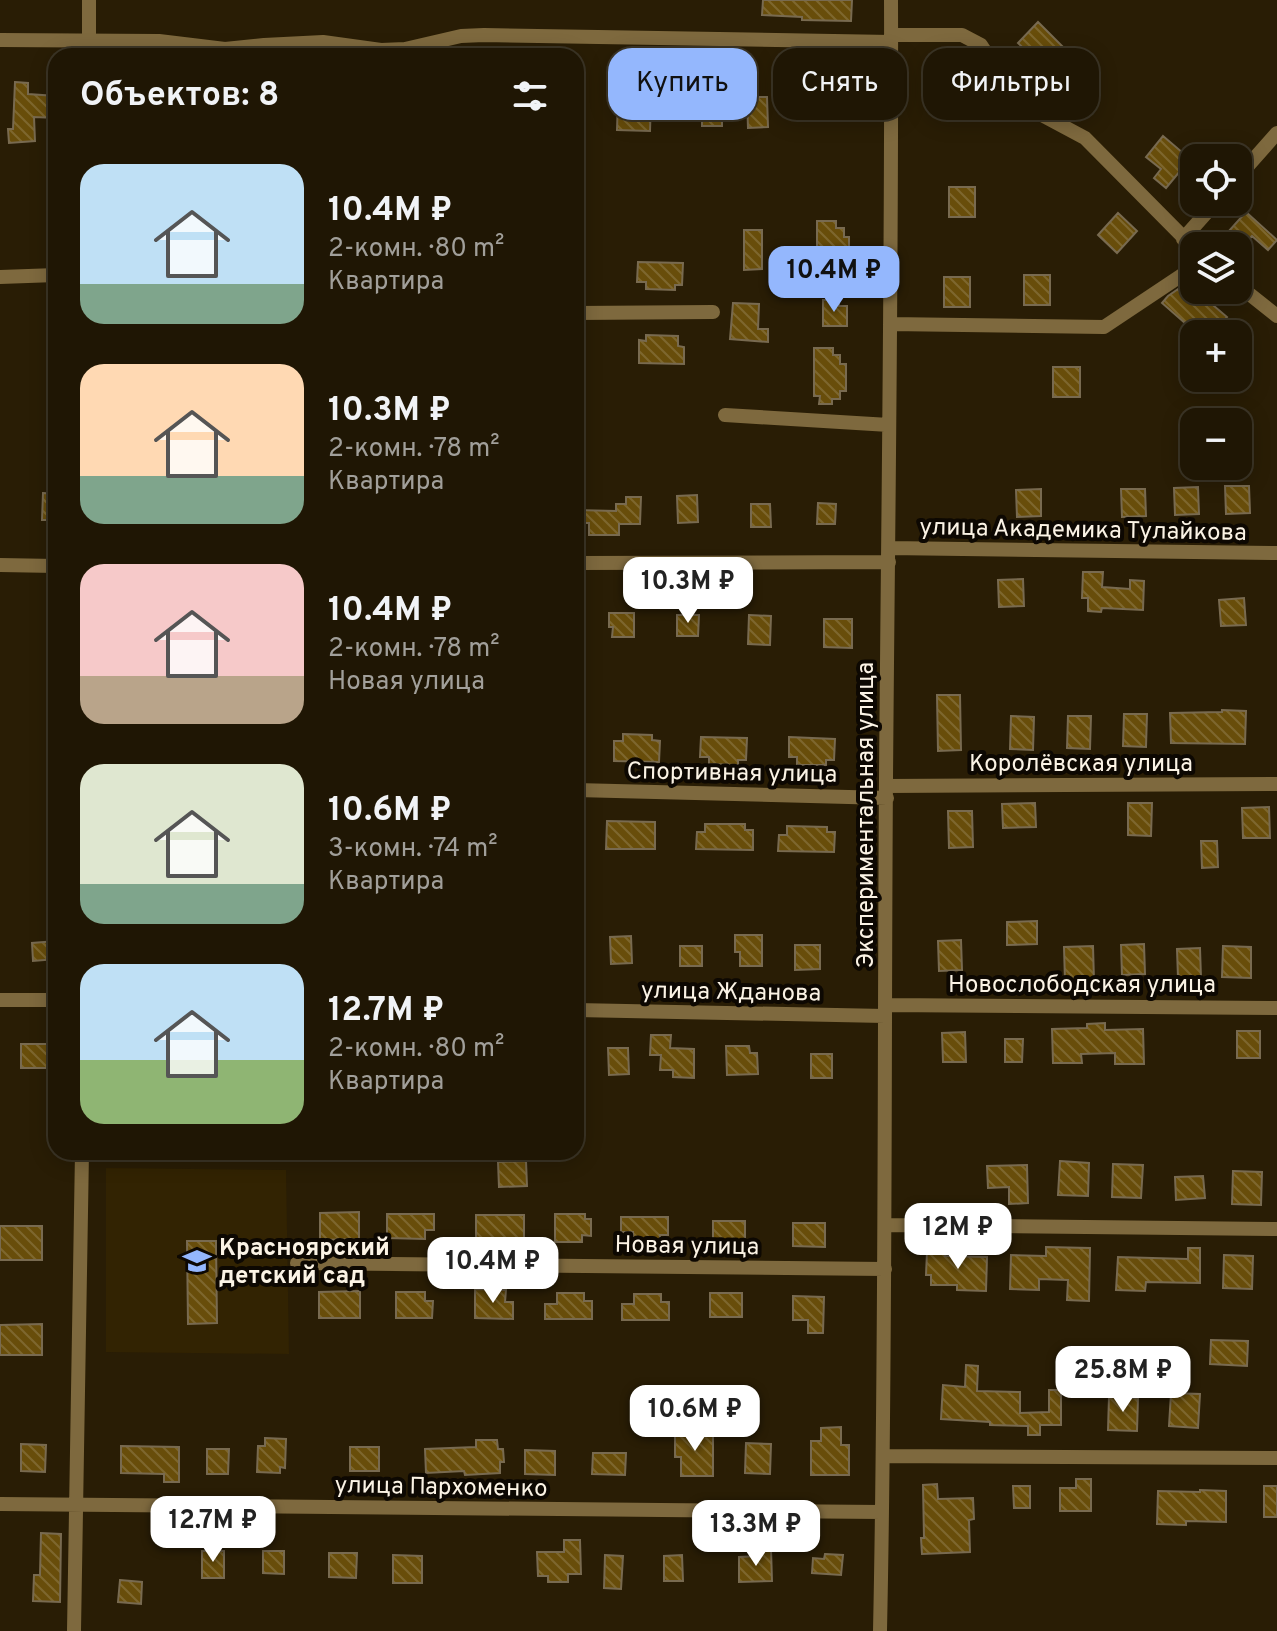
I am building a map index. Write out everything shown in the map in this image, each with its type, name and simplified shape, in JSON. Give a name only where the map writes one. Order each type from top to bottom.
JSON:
[{"type":"street","points":[[89,0],[89,48]]},
{"type":"street","name":"Экспериментальная улица","points":[[880,1631],[884,1456],[891,0]]},
{"type":"street","points":[[409,48],[461,36],[484,35],[891,38],[962,35],[981,45],[1012,92],[1042,115],[1085,138],[1180,236]]},
{"type":"street","points":[[0,40],[79,48]]},
{"type":"street","points":[[93,48],[127,40],[217,48]]},
{"type":"street","points":[[235,48],[323,42],[366,48]]},
{"type":"street","points":[[1252,161],[1277,133]]},
{"type":"street","points":[[0,277],[48,275]]},
{"type":"street","points":[[890,324],[1104,327],[1180,276]]},
{"type":"street","points":[[1252,296],[1277,316]]},
{"type":"street","points":[[584,313],[713,312]]},
{"type":"street","points":[[725,415],[889,425]]},
{"type":"street","name":"улица Академика Тулайкова","points":[[584,563],[889,555],[1277,553]]},
{"type":"street","points":[[0,565],[48,566]]},
{"type":"street","name":"Королёвская улица","points":[[887,792],[1277,784]]},
{"type":"street","name":"Спортивная улица","points":[[584,790],[887,792]]},
{"type":"street","points":[[0,1000],[48,1000]]},
{"type":"street","name":"Новослободская улица","points":[[886,1011],[1277,1008]]},
{"type":"street","name":"улица Жданова","points":[[584,1010],[886,1011]]},
{"type":"street","points":[[74,1631],[82,1160]]},
{"type":"street","points":[[885,1225],[1277,1229]]},
{"type":"street","name":"Новая улица","points":[[297,1263],[885,1269]]},
{"type":"street","points":[[884,1456],[1277,1458]]},
{"type":"street","name":"улица Пархоменко","points":[[0,1504],[882,1512]]},
{"type":"shaded area","name":"Красноярский детский сад","points":[[106,1168],[286,1170],[289,1354],[106,1352]]},
{"type":"building","points":[[763,0],[852,0],[851,21],[762,15]]},
{"type":"building","points":[[1038,22],[1064,48],[1023,48],[1018,43]]},
{"type":"building","points":[[15,82],[28,83],[28,94],[48,95],[48,118],[34,117],[35,141],[9,143],[8,129],[13,129]]},
{"type":"building","points":[[757,97],[767,97],[768,127],[748,128],[748,120],[757,120]]},
{"type":"building","points":[[617,120],[650,120],[650,131],[617,130]]},
{"type":"building","points":[[702,120],[722,120],[722,126],[702,126]]},
{"type":"building","points":[[1163,136],[1180,150],[1180,171],[1166,188],[1154,178],[1161,169],[1146,157]]},
{"type":"building","points":[[949,187],[975,187],[975,217],[949,217]]},
{"type":"building","points":[[1118,213],[1137,231],[1117,253],[1098,235]]},
{"type":"building","points":[[1242,216],[1250,216],[1277,240],[1268,250],[1252,236],[1252,232],[1229,231]]},
{"type":"building","points":[[817,221],[836,221],[836,228],[844,228],[844,237],[849,237],[849,264],[843,264],[843,272],[836,272],[836,277],[823,277],[823,269],[817,269]]},
{"type":"building","points":[[744,230],[762,230],[762,269],[744,270]]},
{"type":"building","points":[[638,262],[683,263],[682,285],[675,285],[675,290],[646,289],[646,282],[637,282]]},
{"type":"building","points":[[1024,275],[1050,275],[1050,305],[1024,305]]},
{"type":"building","points":[[944,277],[970,277],[970,307],[944,307]]},
{"type":"building","points":[[1180,288],[1180,304],[1212,304],[1227,317],[1224,320],[1182,320],[1162,303]]},
{"type":"building","points":[[823,300],[839,300],[839,306],[847,306],[847,326],[823,326]]},
{"type":"building","points":[[733,303],[759,304],[758,329],[768,329],[768,342],[730,339]]},
{"type":"building","points":[[646,335],[678,336],[678,346],[684,347],[684,364],[639,363],[639,340],[646,341]]},
{"type":"building","points":[[814,348],[833,348],[833,355],[840,355],[840,364],[846,364],[846,391],[840,391],[840,399],[832,399],[832,404],[819,404],[820,396],[814,396]]},
{"type":"building","points":[[1053,367],[1080,367],[1080,397],[1053,397]]},
{"type":"building","points":[[1225,486],[1249,486],[1250,513],[1226,514]]},
{"type":"building","points":[[1198,487],[1199,514],[1175,515],[1174,488]]},
{"type":"building","points":[[1041,489],[1041,516],[1017,517],[1016,490]]},
{"type":"building","points":[[1121,489],[1145,489],[1146,516],[1122,517]]},
{"type":"building","points":[[43,493],[48,493],[48,520],[42,520]]},
{"type":"building","points":[[697,495],[698,522],[678,523],[677,496]]},
{"type":"building","points":[[626,497],[641,497],[640,524],[619,524],[619,535],[589,535],[589,523],[584,523],[584,510],[616,511],[616,504],[626,504]]},
{"type":"building","points":[[818,503],[836,504],[835,524],[817,524]]},
{"type":"building","points":[[751,504],[770,504],[771,527],[751,527]]},
{"type":"building","points":[[1083,572],[1103,572],[1102,587],[1130,589],[1130,580],[1144,581],[1143,610],[1102,608],[1101,612],[1088,611],[1088,598],[1082,598]]},
{"type":"building","points":[[1023,579],[1024,606],[999,607],[998,580]]},
{"type":"building","points":[[1244,598],[1246,625],[1221,626],[1219,600]]},
{"type":"building","points":[[609,613],[634,613],[634,637],[612,637]]},
{"type":"building","points":[[677,615],[699,615],[698,636],[677,636]]},
{"type":"building","points":[[749,615],[771,616],[770,645],[748,644]]},
{"type":"building","points":[[824,619],[852,619],[852,648],[824,647]]},
{"type":"building","points":[[937,695],[960,695],[961,750],[938,751]]},
{"type":"building","points":[[1246,711],[1245,744],[1171,743],[1170,713]]},
{"type":"building","points":[[1124,714],[1147,714],[1146,747],[1123,746]]},
{"type":"building","points":[[1011,716],[1034,717],[1033,750],[1010,749]]},
{"type":"building","points":[[1068,716],[1091,716],[1090,749],[1067,748]]},
{"type":"building","points":[[623,734],[652,735],[652,740],[660,741],[659,762],[614,761],[614,741],[623,741]]},
{"type":"building","points":[[701,737],[747,738],[746,760],[738,760],[738,765],[709,764],[709,757],[700,757]]},
{"type":"building","points":[[789,737],[835,739],[834,760],[826,760],[826,765],[797,765],[797,757],[789,757]]},
{"type":"building","points":[[1035,803],[1036,827],[1003,828],[1002,804]]},
{"type":"building","points":[[1128,803],[1152,803],[1151,836],[1128,835]]},
{"type":"building","points":[[1269,807],[1270,838],[1243,838],[1242,808]]},
{"type":"building","points":[[948,811],[972,811],[973,847],[949,848]]},
{"type":"building","points":[[607,821],[655,822],[655,849],[606,849]]},
{"type":"building","points":[[705,824],[745,824],[745,830],[753,830],[753,850],[696,849],[697,832],[705,832]]},
{"type":"building","points":[[787,826],[827,827],[827,832],[835,832],[834,852],[778,851],[779,835],[787,835]]},
{"type":"building","points":[[1201,841],[1217,841],[1218,867],[1202,868]]},
{"type":"building","points":[[1037,921],[1037,944],[1007,945],[1007,922]]},
{"type":"building","points":[[735,935],[762,935],[762,966],[740,966],[740,952],[735,952]]},
{"type":"building","points":[[631,936],[632,963],[611,964],[610,937]]},
{"type":"building","points":[[961,940],[962,970],[939,971],[938,941]]},
{"type":"building","points":[[48,942],[48,960],[33,961],[32,943]]},
{"type":"building","points":[[1144,944],[1145,974],[1122,975],[1121,945]]},
{"type":"building","points":[[795,945],[820,945],[820,969],[795,970]]},
{"type":"building","points":[[680,946],[702,946],[702,966],[680,966]]},
{"type":"building","points":[[1093,946],[1094,981],[1065,981],[1064,947]]},
{"type":"building","points":[[1223,946],[1251,947],[1251,978],[1222,977]]},
{"type":"building","points":[[1200,948],[1201,978],[1178,978],[1177,949]]},
{"type":"building","points":[[1105,1023],[1105,1030],[1143,1029],[1144,1064],[1115,1064],[1115,1053],[1081,1054],[1082,1063],[1053,1063],[1052,1029],[1087,1028],[1087,1024]]},
{"type":"building","points":[[1237,1031],[1260,1031],[1260,1058],[1237,1058]]},
{"type":"building","points":[[965,1032],[966,1062],[943,1062],[942,1033]]},
{"type":"building","points":[[651,1035],[671,1035],[670,1048],[694,1049],[694,1078],[673,1077],[673,1070],[660,1070],[661,1055],[650,1055]]},
{"type":"building","points":[[1005,1039],[1023,1039],[1022,1062],[1005,1062]]},
{"type":"building","points":[[21,1044],[48,1044],[48,1068],[21,1068]]},
{"type":"building","points":[[726,1046],[749,1046],[750,1053],[757,1053],[758,1074],[727,1075]]},
{"type":"building","points":[[608,1048],[628,1048],[629,1074],[609,1075]]},
{"type":"building","points":[[811,1054],[832,1054],[832,1078],[811,1078]]},
{"type":"building","points":[[526,1161],[527,1186],[499,1187],[498,1162]]},
{"type":"building","points":[[1060,1161],[1089,1163],[1088,1196],[1058,1195]]},
{"type":"building","points":[[1113,1164],[1143,1165],[1141,1198],[1112,1197]]},
{"type":"building","points":[[1027,1165],[1028,1203],[1009,1204],[1009,1187],[988,1188],[987,1166]]},
{"type":"building","points":[[1233,1171],[1262,1172],[1261,1205],[1232,1204]]},
{"type":"building","points":[[1203,1176],[1205,1198],[1176,1200],[1175,1177]]},
{"type":"building","points":[[359,1212],[359,1239],[320,1240],[320,1213]]},
{"type":"building","points":[[387,1214],[434,1214],[434,1230],[425,1230],[425,1239],[387,1238]]},
{"type":"building","points":[[555,1214],[585,1214],[585,1219],[591,1219],[591,1236],[582,1235],[582,1242],[555,1242]]},
{"type":"building","points":[[476,1215],[524,1215],[524,1240],[476,1240]]},
{"type":"building","points":[[621,1217],[668,1217],[668,1235],[660,1235],[660,1243],[633,1243],[633,1232],[621,1232]]},
{"type":"building","points":[[713,1221],[745,1221],[745,1245],[713,1244]]},
{"type":"building","points":[[793,1223],[825,1223],[825,1247],[793,1246]]},
{"type":"building","points":[[0,1226],[42,1226],[42,1260],[0,1260]]},
{"type":"building","points":[[187,1241],[216,1241],[217,1323],[188,1324]]},
{"type":"building","points":[[1046,1247],[1090,1248],[1089,1301],[1067,1300],[1068,1280],[1039,1279],[1039,1290],[1010,1289],[1011,1255],[1046,1256]]},
{"type":"building","points":[[1188,1248],[1200,1248],[1200,1283],[1146,1282],[1145,1291],[1116,1290],[1118,1257],[1188,1259]]},
{"type":"building","points":[[927,1252],[945,1253],[945,1256],[987,1257],[986,1291],[957,1290],[957,1285],[931,1285],[931,1275],[926,1275]]},
{"type":"building","points":[[1224,1255],[1253,1256],[1252,1289],[1223,1288]]},
{"type":"building","points":[[475,1289],[506,1290],[505,1302],[513,1302],[513,1319],[475,1318]]},
{"type":"building","points":[[360,1291],[360,1318],[319,1318],[319,1292]]},
{"type":"building","points":[[396,1292],[425,1292],[425,1301],[433,1301],[432,1318],[396,1318]]},
{"type":"building","points":[[557,1293],[584,1293],[584,1301],[592,1301],[592,1319],[545,1319],[545,1304],[557,1304]]},
{"type":"building","points":[[710,1293],[742,1293],[742,1317],[710,1317]]},
{"type":"building","points":[[634,1294],[661,1294],[661,1302],[669,1302],[669,1320],[622,1320],[622,1304],[634,1304]]},
{"type":"building","points":[[793,1296],[824,1297],[823,1333],[808,1333],[808,1320],[793,1320]]},
{"type":"building","points":[[42,1324],[42,1355],[0,1355],[0,1325]]},
{"type":"building","points":[[1211,1340],[1248,1341],[1247,1366],[1210,1364]]},
{"type":"building","points":[[966,1365],[978,1366],[977,1391],[1020,1392],[1020,1413],[1049,1412],[1049,1390],[1061,1390],[1061,1425],[1040,1425],[1040,1435],[1028,1435],[1028,1426],[941,1419],[943,1385],[965,1387]]},
{"type":"building","points":[[1171,1393],[1200,1394],[1198,1428],[1169,1426]]},
{"type":"building","points":[[1109,1397],[1138,1398],[1137,1431],[1108,1430]]},
{"type":"building","points":[[841,1427],[841,1445],[849,1445],[849,1475],[811,1475],[811,1441],[821,1441],[821,1428]]},
{"type":"building","points":[[675,1431],[713,1432],[713,1476],[681,1476],[681,1457],[675,1457]]},
{"type":"building","points":[[265,1438],[286,1439],[285,1468],[280,1467],[280,1473],[257,1472],[258,1446],[265,1446]]},
{"type":"building","points":[[476,1440],[497,1440],[498,1449],[503,1449],[504,1462],[500,1462],[500,1473],[426,1473],[425,1449],[476,1447]]},
{"type":"building","points":[[746,1443],[771,1444],[770,1474],[745,1473]]},
{"type":"building","points":[[21,1444],[46,1445],[45,1472],[21,1471]]},
{"type":"building","points":[[121,1446],[179,1447],[179,1482],[164,1482],[164,1474],[121,1473]]},
{"type":"building","points":[[350,1447],[379,1447],[379,1471],[350,1471]]},
{"type":"building","points":[[207,1449],[229,1449],[228,1474],[207,1474]]},
{"type":"building","points":[[525,1450],[555,1451],[555,1475],[525,1474]]},
{"type":"building","points":[[593,1453],[626,1453],[625,1475],[592,1474]]},
{"type":"building","points":[[1076,1479],[1091,1479],[1091,1511],[1060,1511],[1060,1488],[1076,1488]]},
{"type":"building","points":[[937,1484],[938,1499],[973,1498],[974,1519],[969,1520],[970,1552],[922,1554],[923,1485]]},
{"type":"building","points":[[1013,1486],[1030,1486],[1030,1508],[1014,1508]]},
{"type":"building","points":[[1264,1486],[1277,1486],[1277,1517],[1264,1517]]},
{"type":"building","points":[[1158,1491],[1226,1491],[1226,1522],[1157,1524]]},
{"type":"building","points":[[41,1533],[61,1534],[60,1602],[33,1601],[34,1575],[40,1575]]},
{"type":"building","points":[[564,1540],[580,1540],[581,1574],[568,1574],[568,1582],[548,1582],[548,1576],[538,1576],[537,1552],[564,1552]]},
{"type":"building","points":[[760,1549],[771,1549],[772,1581],[739,1582],[739,1557],[760,1556]]},
{"type":"building","points":[[202,1551],[224,1551],[224,1578],[202,1578]]},
{"type":"building","points":[[263,1551],[284,1551],[284,1574],[263,1573]]},
{"type":"building","points":[[329,1553],[357,1553],[356,1578],[329,1577]]},
{"type":"building","points":[[825,1554],[843,1555],[841,1575],[812,1573],[813,1558],[824,1559]]},
{"type":"building","points":[[393,1555],[422,1556],[422,1583],[393,1583]]},
{"type":"building","points":[[605,1555],[623,1556],[621,1589],[604,1588]]},
{"type":"building","points":[[682,1555],[683,1581],[664,1581],[664,1556]]},
{"type":"building","points":[[120,1580],[142,1582],[141,1604],[118,1602]]},
{"type":"place","name":"Красноярский детский сад","points":[[197,1261]]}]
